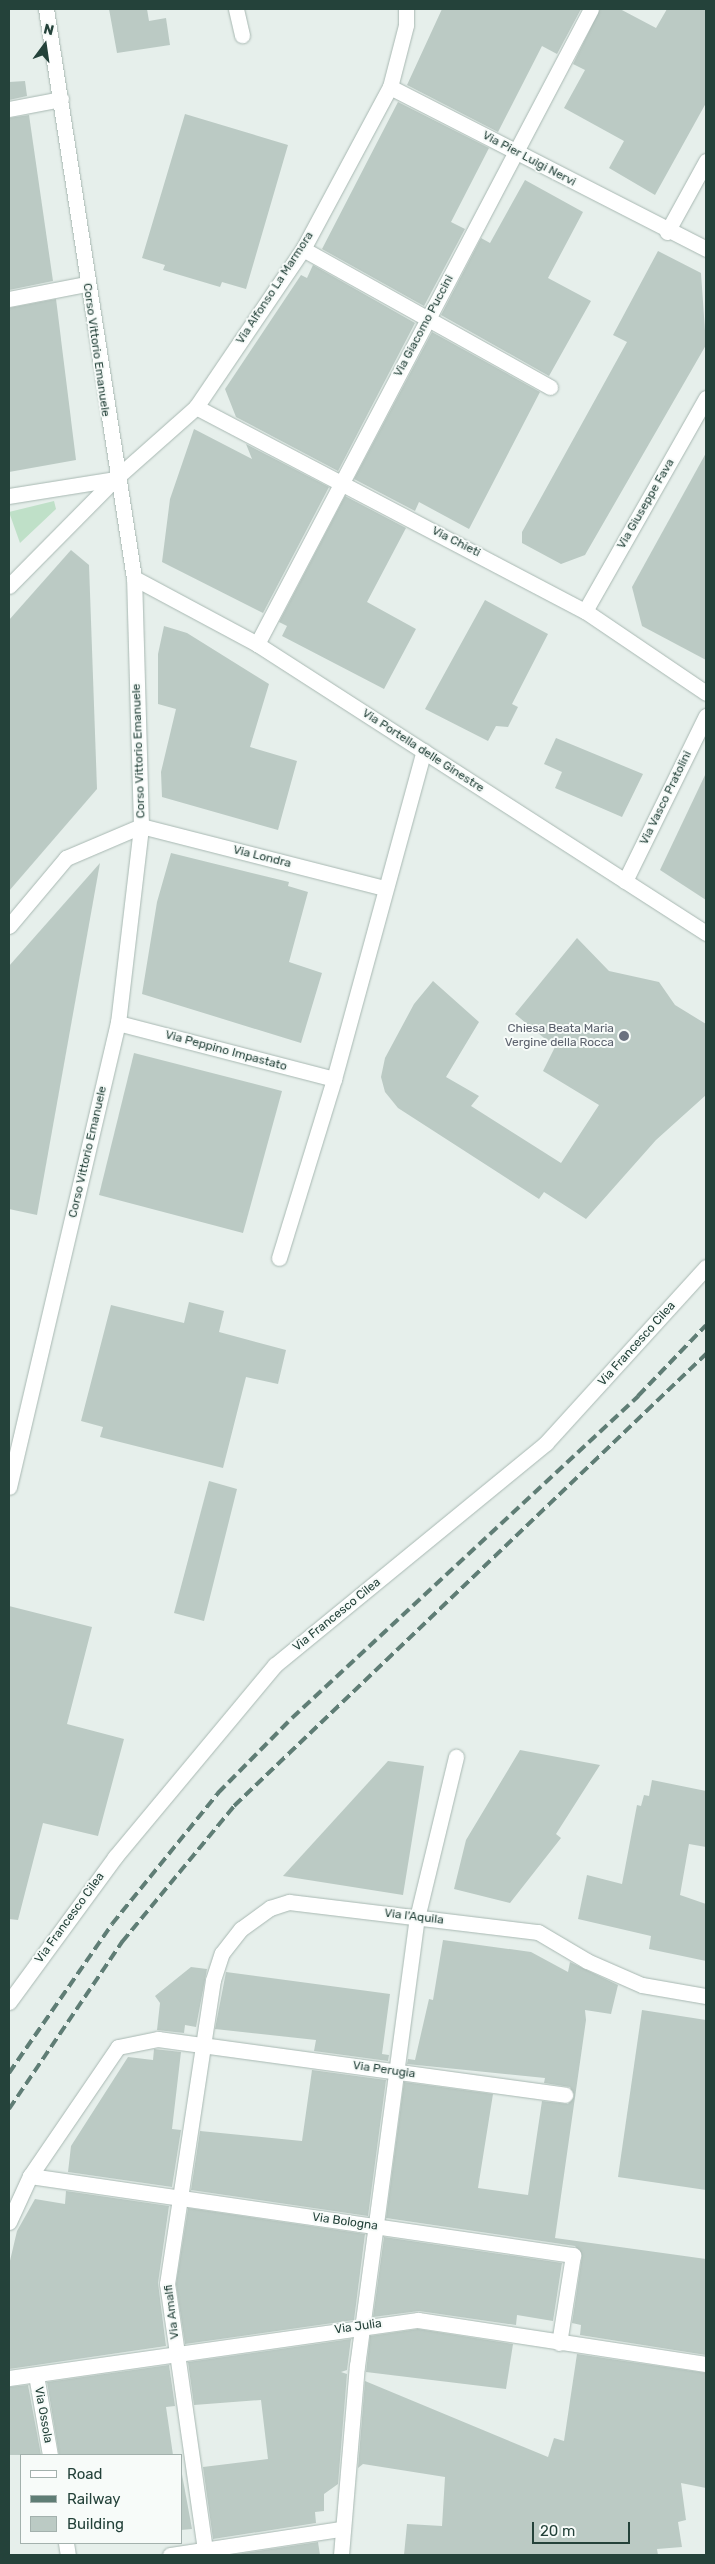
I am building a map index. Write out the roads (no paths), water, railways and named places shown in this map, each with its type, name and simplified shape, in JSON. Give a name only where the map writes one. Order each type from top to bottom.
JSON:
[{"type":"street","name":"Corso Vittorio Emanuele","points":[[9,1487],[118,1023],[141,826],[134,578],[115,479],[61,99],[46,9]]},
{"type":"street","points":[[236,9],[242,35]]},
{"type":"street","name":"Via Alfonso La Marmora","points":[[9,586],[115,479],[196,407],[303,249],[390,87],[406,25],[406,9]]},
{"type":"street","name":"Via Giacomo Puccini","points":[[257,644],[591,9]]},
{"type":"street","name":"Via Pier Luigi Nervi","points":[[390,87],[667,232],[706,249]]},
{"type":"street","points":[[9,109],[61,99]]},
{"type":"street","points":[[667,232],[706,160]]},
{"type":"street","points":[[303,249],[427,320],[550,387]]},
{"type":"street","points":[[9,299],[86,284]]},
{"type":"street","name":"Via Giuseppe Fava","points":[[585,611],[706,398]]},
{"type":"street","name":"Via Chieti","points":[[196,407],[585,611],[706,693]]},
{"type":"street","points":[[9,496],[115,479]]},
{"type":"street","name":"Via Portella delle Ginestre","points":[[134,578],[257,644],[706,933]]},
{"type":"street","name":"Via Vasco Pratolini","points":[[625,881],[706,716]]},
{"type":"street","points":[[279,1258],[334,1079],[384,888],[424,751]]},
{"type":"street","points":[[9,926],[66,858],[141,826]]},
{"type":"street","name":"Via Londra","points":[[141,826],[384,888]]},
{"type":"street","name":"Via Peppino Impastato","points":[[118,1023],[334,1079]]},
{"type":"street","name":"Via Francesco Cilea","points":[[9,2002],[115,1857],[275,1665],[546,1443],[706,1267]]},
{"type":"street","points":[[341,2555],[340,2529],[363,2326],[417,1918],[456,1757]]},
{"type":"street","name":"Via l'Aquila","points":[[204,2045],[213,1980],[222,1953],[241,1929],[270,1908],[289,1902],[538,1932],[587,1961],[642,1985],[706,1996]]},
{"type":"street","name":"Via Perugia","points":[[9,2222],[30,2176],[118,2047],[158,2039],[565,2095]]},
{"type":"street","name":"Via Amalfi","points":[[204,2045],[177,2197],[167,2284],[204,2550]]},
{"type":"street","name":"Via Bologna","points":[[30,2176],[573,2255],[559,2343]]},
{"type":"street","name":"Via Julia","points":[[9,2378],[178,2356],[363,2326],[418,2320],[706,2364]]},
{"type":"street","name":"Via Ossola","points":[[36,2375],[50,2454]]},
{"type":"street","points":[[170,2555],[340,2529]]},
{"type":"railway","points":[[9,2073],[112,1924],[218,1793],[292,1718],[638,1396],[706,1325]]},
{"type":"railway","points":[[9,2109],[122,1942],[234,1806],[706,1354]]},
{"type":"place","name":"Chiesa Beata Maria Vergine della Rocca","points":[[624,1036]]}]
